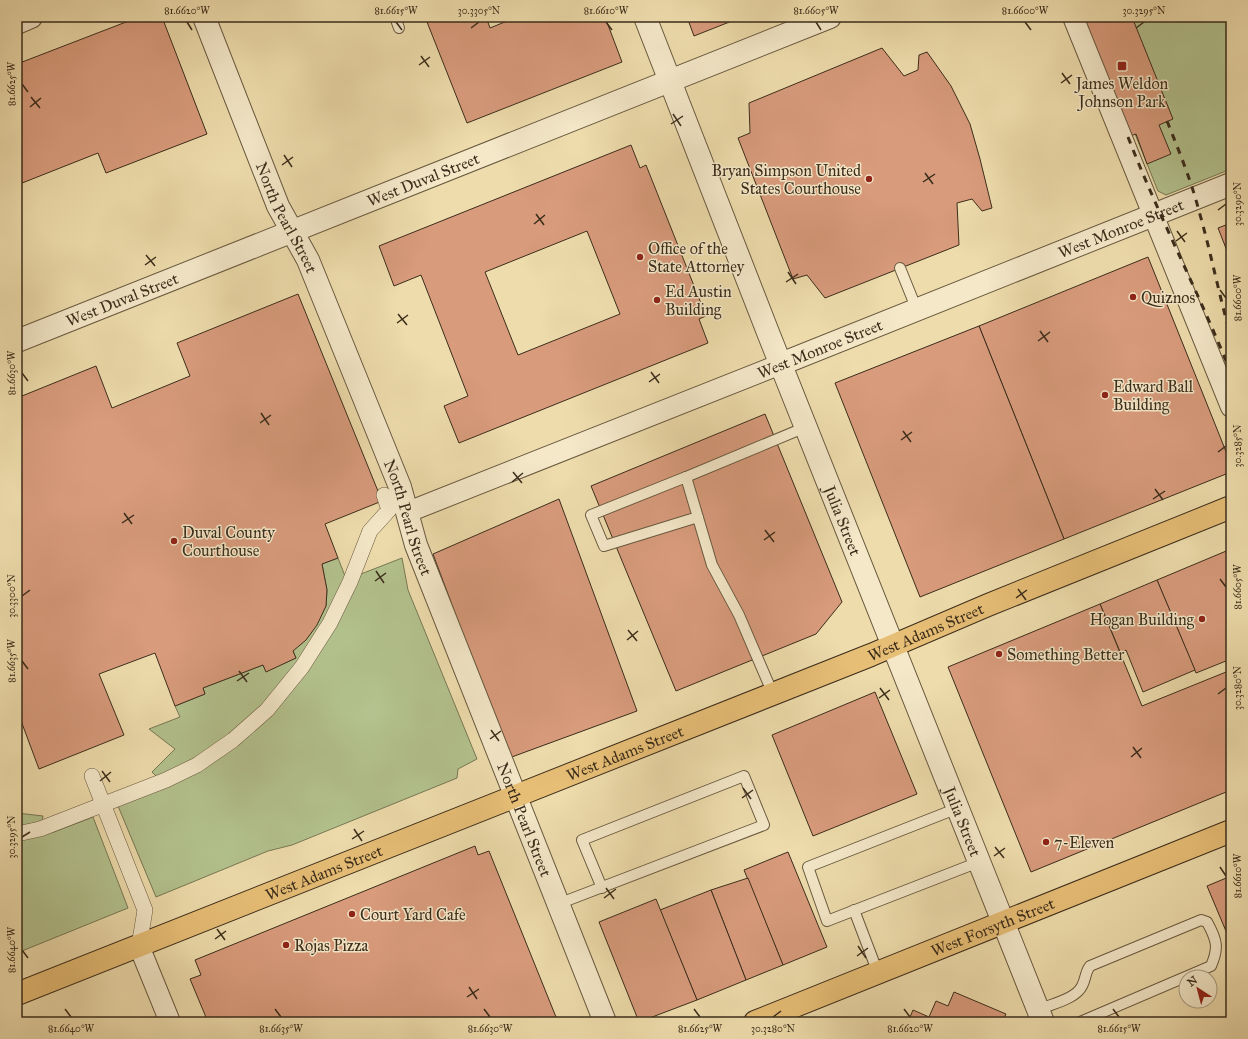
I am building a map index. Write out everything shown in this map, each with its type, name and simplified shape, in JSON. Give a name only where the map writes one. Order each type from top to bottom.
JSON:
[{"type":"main road","name":"West Adams Street","points":[[17,994],[893,646],[1231,507]]},
{"type":"main road","name":"West Forsyth Street","points":[[755,1022],[1231,831]]},
{"type":"street","points":[[17,23],[31,17]]},
{"type":"street","name":"North Pearl Street","points":[[204,17],[278,206],[308,260],[400,487],[416,545],[605,1022]]},
{"type":"street","name":"Julia Street","points":[[646,17],[781,364],[1041,1016]]},
{"type":"street","name":"West Duval Street","points":[[17,341],[830,17]]},
{"type":"street","points":[[1073,17],[1231,407]]},
{"type":"street","name":"West Monroe Street","points":[[408,512],[1231,184]]},
{"type":"street","points":[[17,834],[40,829],[166,780],[197,765],[233,740],[267,710],[302,667],[330,623],[350,582],[370,530],[389,510],[384,495]]},
{"type":"street","points":[[92,776],[145,910],[138,946],[170,1022]]},
{"type":"lane","points":[[395,17],[399,28]]},
{"type":"lane","points":[[900,268],[917,310]]},
{"type":"lane","points":[[698,517],[604,546],[591,515],[806,427]]},
{"type":"lane","points":[[686,477],[712,565],[739,615],[773,694]]},
{"type":"lane","points":[[558,904],[602,888],[764,825],[744,776],[582,840],[602,888]]},
{"type":"lane","points":[[958,808],[808,867],[827,921],[979,862]]},
{"type":"lane","points":[[854,910],[878,973]]},
{"type":"lane","points":[[1041,1016],[1078,992],[1083,984],[1085,972],[1090,966],[1201,920],[1207,922],[1214,935],[1217,952],[1210,966],[1080,1022]]},
{"type":"green space","name":"James Weldon Johnson Park","points":[[1088,17],[1231,17],[1231,169],[1166,195],[1158,191]]},
{"type":"green space","points":[[338,558],[345,576],[329,614],[317,637],[285,681],[267,701],[228,735],[183,765],[158,778],[152,772],[175,749],[149,729],[180,717],[175,706],[205,694],[203,688],[263,665],[266,671],[296,658],[293,651],[326,606],[327,590],[322,564]]},
{"type":"green space","points":[[402,558],[408,590],[477,759],[458,769],[457,778],[292,845],[268,851],[156,897],[118,806],[232,748],[336,625],[361,574]]},
{"type":"green space","points":[[17,813],[43,816],[42,822],[17,829]]},
{"type":"green space","points":[[93,817],[128,908],[17,953],[17,840],[54,832]]},
{"type":"building","points":[[139,17],[162,17],[207,134],[106,173],[98,153],[17,185],[17,64]]},
{"type":"building","points":[[440,17],[486,17],[490,28],[517,17],[605,17],[622,62],[467,123],[427,22]]},
{"type":"building","points":[[687,17],[742,17],[694,36]]},
{"type":"building","name":"James Weldon Johnson Park","points":[[1073,17],[1132,17],[1173,119],[1159,125],[1171,154],[1147,164],[1136,134],[1122,139]]},
{"type":"building","name":"Bryan Simpson United States Courthouse","points":[[882,48],[904,76],[918,70],[919,55],[927,52],[951,86],[970,124],[992,208],[982,211],[972,199],[957,203],[959,245],[825,298],[807,275],[793,279],[738,138],[750,133],[749,103]]},
{"type":"building","name":"Ed Austin Building","points":[[631,145],[640,168],[646,165],[706,316],[699,319],[708,343],[459,443],[444,406],[468,396],[421,275],[394,286],[379,246]],"holes":[[[587,231],[620,314],[518,355],[485,272]]]},
{"type":"building","points":[[1231,223],[1231,261],[1218,228]]},
{"type":"building","name":"Edward Ball Building","points":[[1148,257],[1231,464],[1231,472],[1064,539],[979,326]]},
{"type":"building","name":"Duval County Courthouse","points":[[298,294],[382,501],[325,524],[338,558],[322,564],[327,590],[326,606],[317,625],[306,640],[293,651],[296,658],[266,672],[263,665],[203,688],[205,694],[175,706],[155,653],[99,674],[124,735],[39,769],[17,710],[17,398],[96,366],[112,408],[190,376],[177,343]]},
{"type":"building","points":[[979,326],[1064,539],[920,597],[835,383]]},
{"type":"building","points":[[765,414],[842,602],[816,634],[676,691],[591,486]]},
{"type":"building","points":[[559,499],[637,711],[509,758],[433,554]]},
{"type":"building","name":"Hogan Building","points":[[1231,549],[1231,659],[1196,673],[1157,580]]},
{"type":"building","points":[[1157,580],[1195,670],[1143,692],[1126,650],[1121,654],[1100,604]]},
{"type":"building","points":[[1100,604],[1142,706],[1231,670],[1231,790],[1031,872],[948,667]]},
{"type":"building","points":[[875,692],[917,794],[813,836],[772,735]]},
{"type":"building","points":[[475,846],[478,855],[489,851],[558,1022],[208,1022],[190,979],[201,975],[195,960]]},
{"type":"building","points":[[788,852],[827,947],[783,965],[744,870]]},
{"type":"building","points":[[1231,876],[1231,943],[1207,886]]},
{"type":"building","points":[[748,878],[783,965],[746,980],[711,890]]},
{"type":"building","points":[[711,890],[746,980],[697,1000],[660,910]]},
{"type":"building","points":[[656,899],[697,1000],[639,1022],[599,922]]},
{"type":"building","points":[[954,992],[1006,1014],[1002,1022],[908,1022],[913,1010],[929,1017],[936,1001],[948,1006]]},
{"type":"railway","points":[[1167,121],[1196,199],[1231,337]]},
{"type":"railway","points":[[1128,137],[1231,373]]},
{"type":"place","name":"James Weldon Johnson Park","points":[[1122,66]]},
{"type":"place","name":"Bryan Simpson United States Courthouse","points":[[869,179]]},
{"type":"place","name":"Office of the State Attorney","points":[[640,257]]},
{"type":"place","name":"Quiznos","points":[[1133,297]]},
{"type":"place","name":"Ed Austin Building","points":[[657,300]]},
{"type":"place","name":"Edward Ball Building","points":[[1105,395]]},
{"type":"place","name":"Duval County Courthouse","points":[[174,541]]},
{"type":"place","name":"Hogan Building","points":[[1202,619]]},
{"type":"place","name":"Something Better","points":[[999,654]]},
{"type":"place","name":"7-Eleven","points":[[1046,842]]},
{"type":"place","name":"Court Yard Cafe","points":[[352,914]]},
{"type":"place","name":"Rojas Pizza","points":[[286,945]]}]
